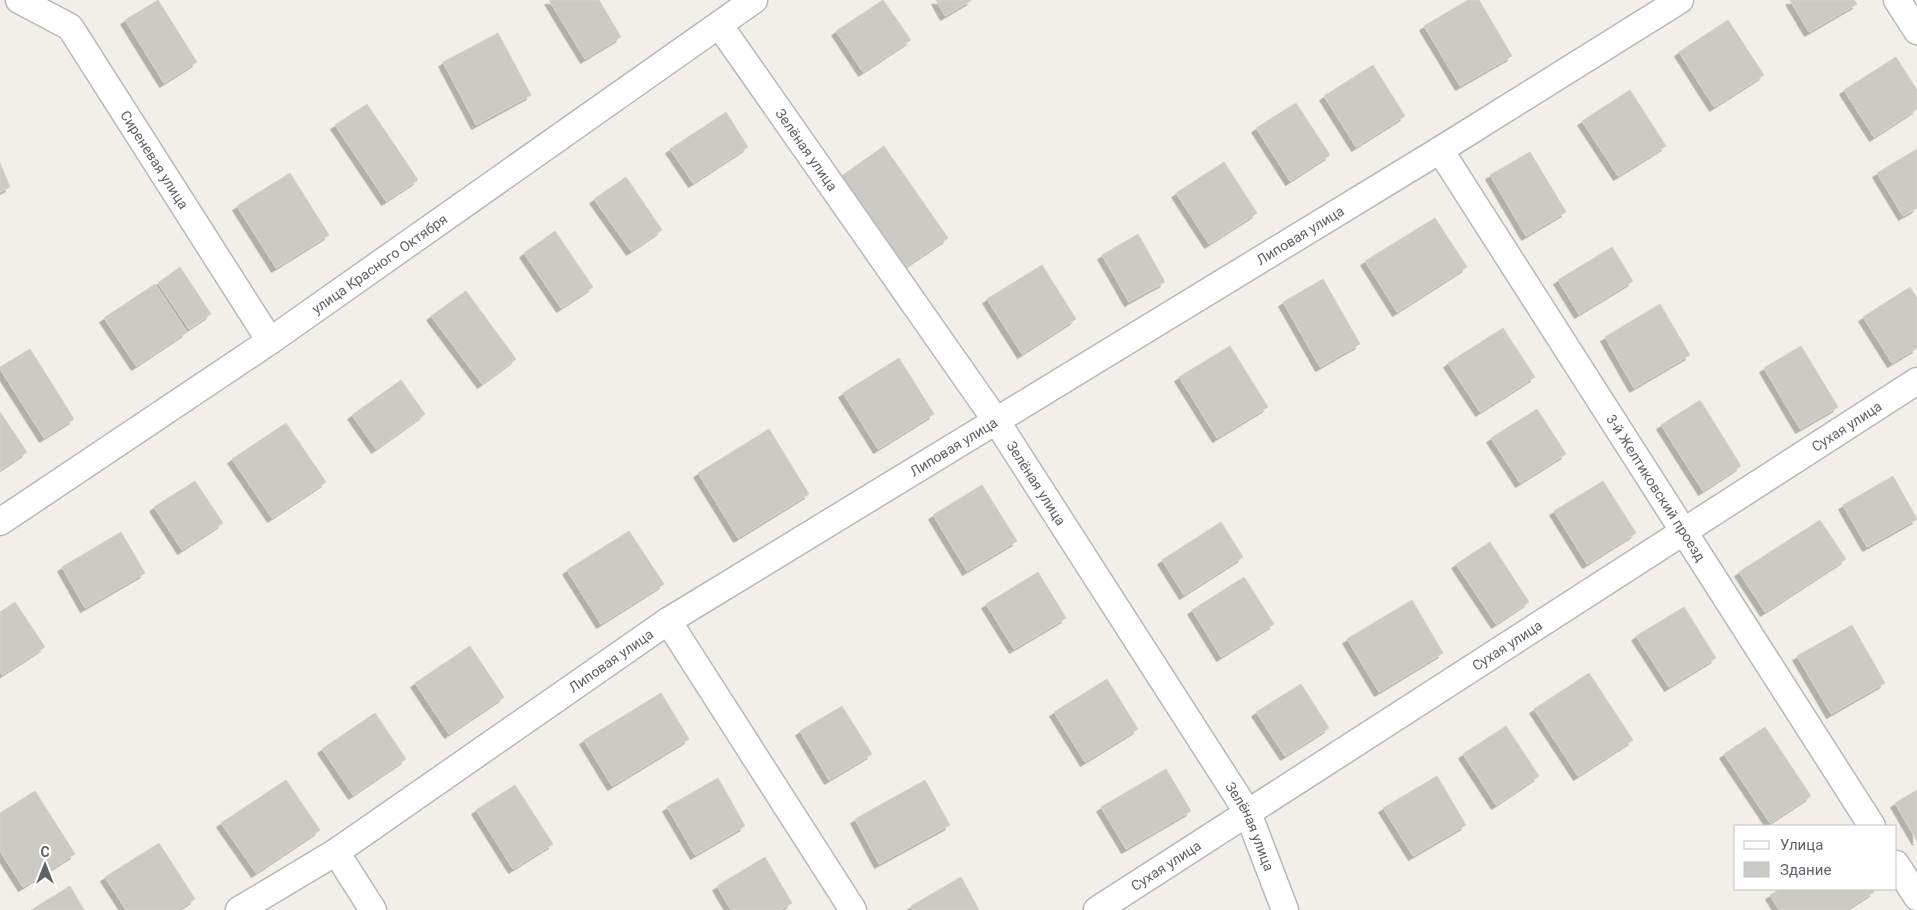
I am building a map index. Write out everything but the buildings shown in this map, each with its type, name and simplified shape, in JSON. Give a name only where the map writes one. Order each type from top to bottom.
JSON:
[{"type":"street","name":"Сиреневая улица","points":[[19,0],[70,27],[270,341]]},
{"type":"street","name":"улица Красного Октября","points":[[0,522],[270,341],[720,26],[754,0]]},
{"type":"street","name":"Липовая улица","points":[[239,910],[336,852],[668,622],[1440,150],[1680,0]]},
{"type":"street","points":[[1897,0],[1917,31]]},
{"type":"street","name":"Зелёная улица","points":[[720,26],[997,422],[1248,813],[1286,910]]},
{"type":"street","name":"3-й Желтиковский проезд","points":[[1440,150],[1871,825]]},
{"type":"street","name":"Сухая улица","points":[[1097,910],[1917,381]]},
{"type":"street","points":[[668,622],[853,910]]},
{"type":"street","points":[[336,852],[373,910]]},
{"type":"street","points":[[1897,866],[1917,897]]}]
